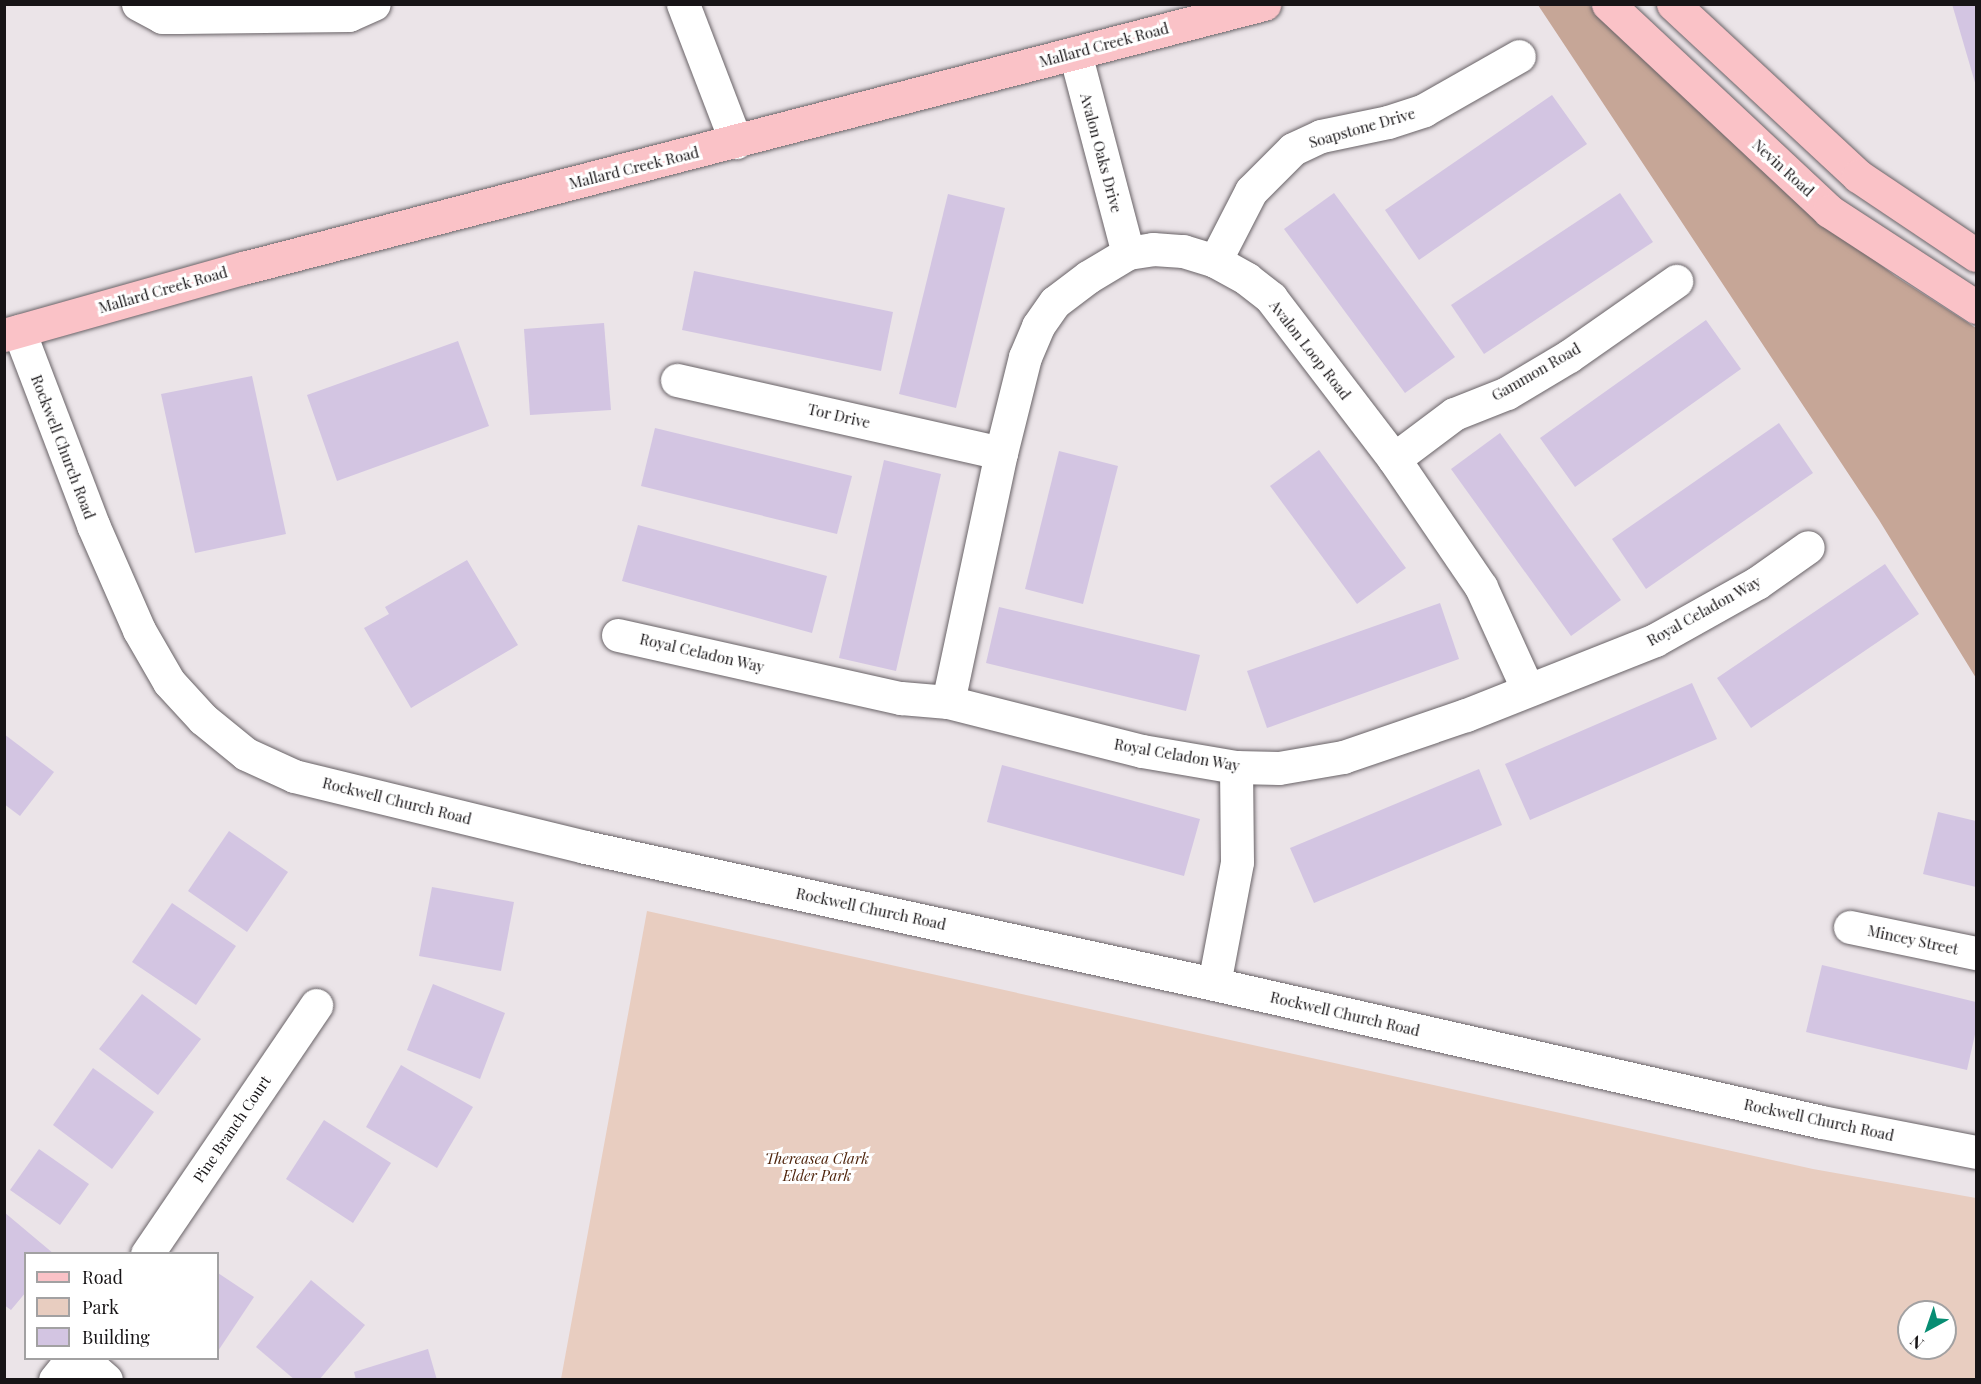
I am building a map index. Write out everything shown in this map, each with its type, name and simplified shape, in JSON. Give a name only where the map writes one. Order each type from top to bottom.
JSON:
[{"type":"main road","name":"Mallard Creek Road","points":[[12,333],[243,268],[1264,4]]},
{"type":"main road","name":"Nevin Road","points":[[1608,4],[1830,211],[1977,307]]},
{"type":"main road","points":[[1673,4],[1858,176],[1977,255]]},
{"type":"main road","points":[[1703,4],[1730,57]]},
{"type":"street","points":[[138,4],[162,17],[349,15],[374,4]]},
{"type":"street","points":[[683,4],[736,142]]},
{"type":"street","name":"Avalon Oaks Drive","points":[[1075,53],[1128,253]]},
{"type":"street","name":"Soapstone Drive","points":[[1215,261],[1251,191],[1293,149],[1321,136],[1388,122],[1424,110],[1519,56]]},
{"type":"street","name":"Avalon Loop Road","points":[[948,702],[1001,453],[1025,357],[1038,326],[1055,302],[1128,253],[1153,249],[1183,251],[1215,261],[1247,279],[1271,298],[1394,459],[1481,587],[1503,627],[1527,688]]},
{"type":"street","name":"Gammon Road","points":[[1394,459],[1454,414],[1508,393],[1569,356],[1676,280]]},
{"type":"street","name":"Rockwell Church Road","points":[[12,333],[139,630],[169,682],[203,719],[246,753],[294,776],[585,847],[1214,984],[1822,1122],[1975,1144]]},
{"type":"street","name":"Tor Drive","points":[[676,380],[1001,453]]},
{"type":"street","name":"Royal Celadon Way","points":[[618,635],[901,698],[948,702],[1142,751],[1236,766],[1280,768],[1343,757],[1466,715],[1527,688],[1655,640],[1757,584],[1808,547]]},
{"type":"street","points":[[1214,984],[1234,889],[1239,820],[1236,766]]},
{"type":"street","name":"Mincey Street","points":[[1850,927],[1977,953]]},
{"type":"street","name":"Pine Branch Court","points":[[148,1252],[316,1005]]},
{"type":"street","points":[[55,1380],[72,1360]]},
{"type":"street","points":[[82,1360],[106,1380]]},
{"type":"green space","name":"Thereasea Clark Elder Park","points":[[647,911],[1813,1169],[1976,1198],[1976,1379],[561,1379]]},
{"type":"shaded area","points":[[1538,5],[1589,5],[1780,187],[1895,276],[1976,328],[1976,678],[1879,520]]},
{"type":"building","points":[[1952,4],[1976,4],[1976,86]]},
{"type":"building","points":[[1552,95],[1587,144],[1419,260],[1385,210]]},
{"type":"building","points":[[1334,193],[1455,357],[1405,393],[1284,229]]},
{"type":"building","points":[[1620,193],[1653,242],[1484,354],[1451,305]]},
{"type":"building","points":[[948,194],[1005,208],[956,408],[899,394]]},
{"type":"building","points":[[694,271],[893,312],[881,371],[682,330]]},
{"type":"building","points":[[1706,320],[1741,369],[1575,487],[1540,438]]},
{"type":"building","points":[[604,323],[611,410],[530,415],[524,329]]},
{"type":"building","points":[[458,341],[489,426],[337,481],[307,395]]},
{"type":"building","points":[[252,376],[286,534],[195,553],[161,394]]},
{"type":"building","points":[[1779,423],[1813,473],[1646,589],[1612,539]]},
{"type":"building","points":[[655,428],[852,476],[837,534],[641,486]]},
{"type":"building","points":[[1500,433],[1621,600],[1571,636],[1451,469]]},
{"type":"building","points":[[1319,450],[1406,568],[1357,604],[1270,486]]},
{"type":"building","points":[[1059,451],[1118,466],[1083,604],[1025,589]]},
{"type":"building","points":[[884,460],[941,474],[896,671],[839,658]]},
{"type":"building","points":[[638,525],[827,576],[812,633],[622,581]]},
{"type":"building","points":[[467,560],[518,645],[411,708],[364,628],[389,614],[385,607]]},
{"type":"building","points":[[1885,564],[1919,614],[1751,728],[1717,678]]},
{"type":"building","points":[[1440,603],[1459,659],[1267,728],[1247,671]]},
{"type":"building","points":[[999,607],[1200,655],[1186,711],[986,663]]},
{"type":"building","points":[[1692,683],[1717,739],[1530,820],[1505,764]]},
{"type":"building","points":[[4,734],[54,772],[20,816],[4,804]]},
{"type":"building","points":[[1002,765],[1200,819],[1184,876],[987,822]]},
{"type":"building","points":[[1479,769],[1502,825],[1314,903],[1290,848]]},
{"type":"building","points":[[1938,812],[1976,821],[1976,887],[1923,874]]},
{"type":"building","points":[[229,831],[288,872],[247,932],[188,891]]},
{"type":"building","points":[[432,887],[514,902],[501,971],[419,956]]},
{"type":"building","points":[[172,903],[236,946],[196,1005],[132,962]]},
{"type":"building","points":[[1822,965],[1976,1002],[1976,1030],[1967,1070],[1806,1032]]},
{"type":"building","points":[[433,984],[505,1013],[480,1079],[407,1050]]},
{"type":"building","points":[[142,994],[201,1039],[158,1095],[99,1049]]},
{"type":"building","points":[[401,1065],[473,1107],[437,1168],[366,1127]]},
{"type":"building","points":[[93,1068],[154,1112],[112,1169],[53,1125]]},
{"type":"building","points":[[324,1120],[391,1163],[353,1223],[286,1179]]},
{"type":"building","points":[[39,1149],[89,1184],[60,1225],[10,1190]]},
{"type":"building","points":[[4,1212],[52,1252],[24,1252],[24,1294],[11,1310],[4,1305]]},
{"type":"building","points":[[219,1274],[254,1297],[219,1350]]},
{"type":"building","points":[[311,1280],[365,1325],[319,1380],[295,1380],[256,1347]]},
{"type":"building","points":[[428,1349],[437,1380],[356,1380],[354,1372]]}]
